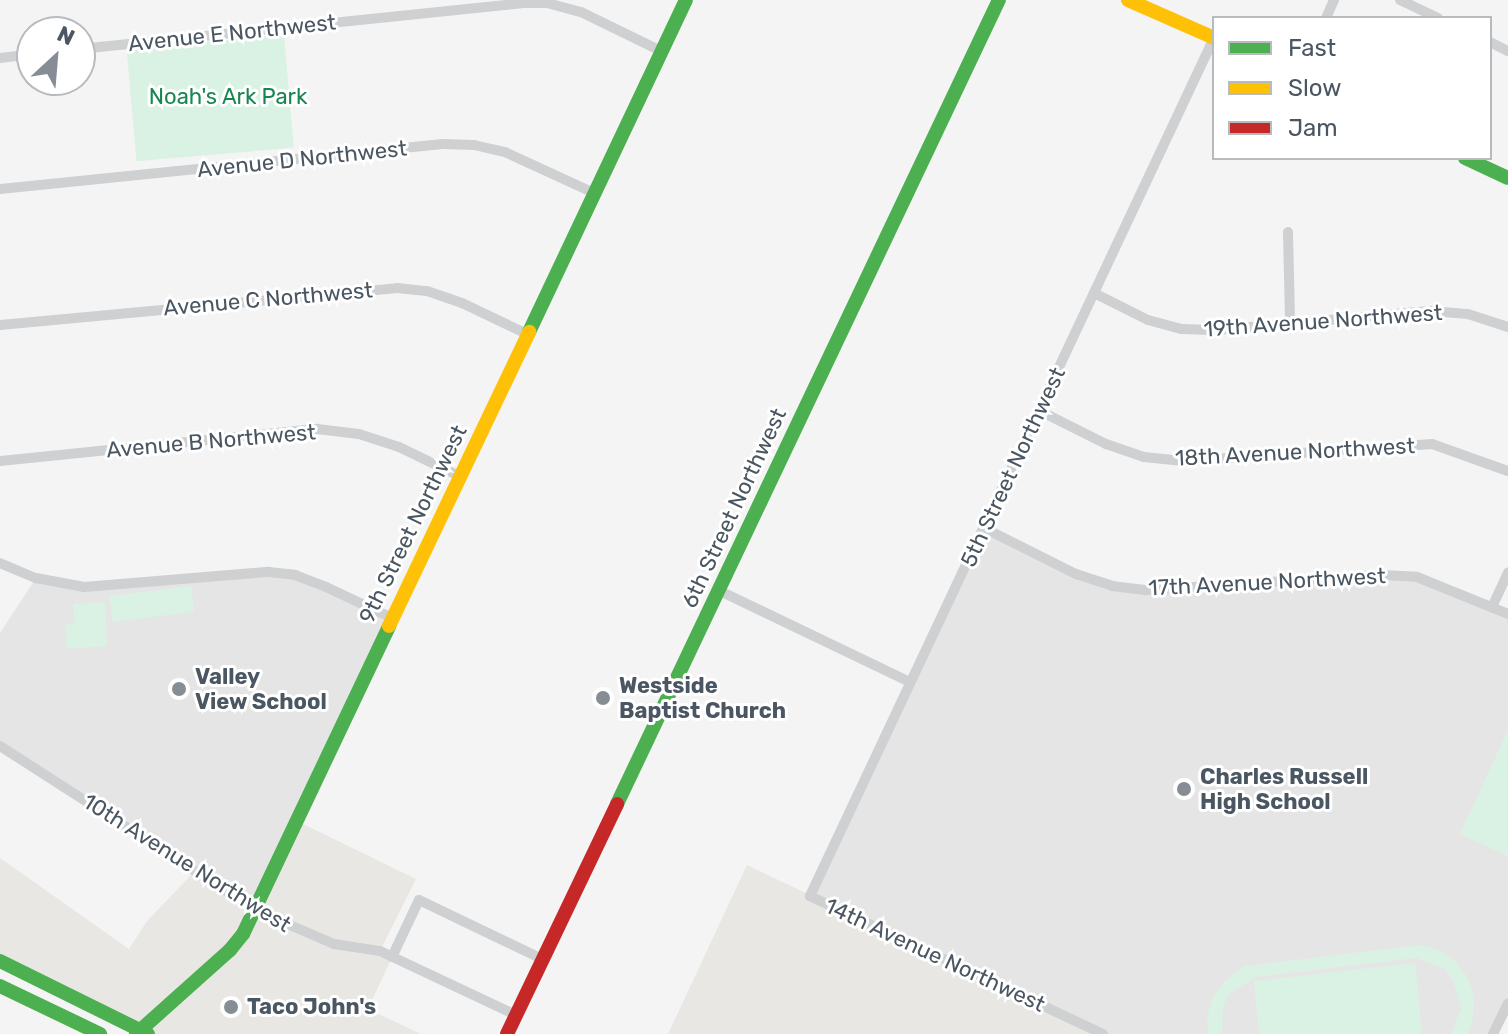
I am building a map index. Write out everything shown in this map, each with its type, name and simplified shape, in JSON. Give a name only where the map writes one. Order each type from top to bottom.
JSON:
[{"type":"street","name":"9th Street Northwest","points":[[142,1033],[230,950],[255,910],[686,0]]},
{"type":"street","name":"6th Street Northwest","points":[[507,1034],[999,0]]},
{"type":"street","points":[[1128,0],[1212,37]]},
{"type":"street","points":[[1400,0],[1434,16]]},
{"type":"street","name":"Avenue E Northwest","points":[[96,47],[522,3],[547,3],[581,12],[661,51]]},
{"type":"street","name":"5th Street Northwest","points":[[810,896],[1212,42]]},
{"type":"street","name":"Avenue D Northwest","points":[[0,189],[443,144],[474,145],[505,152],[594,193]]},
{"type":"street","points":[[1469,160],[1508,178]]},
{"type":"street","points":[[1288,232],[1290,322]]},
{"type":"street","name":"Avenue C Northwest","points":[[0,325],[397,288],[427,291],[462,303],[527,334]]},
{"type":"street","name":"19th Avenue Northwest","points":[[1094,293],[1148,320],[1182,329],[1217,330],[1432,311],[1468,314],[1508,327]]},
{"type":"street","name":"18th Avenue Northwest","points":[[1040,411],[1106,444],[1144,457],[1183,461],[1432,444],[1508,471]]},
{"type":"street","name":"Avenue B Northwest","points":[[0,461],[317,429],[359,434],[399,447],[461,477]]},
{"type":"street","name":"17th Avenue Northwest","points":[[984,528],[1076,574],[1112,586],[1147,590],[1382,575],[1417,577],[1508,614]]},
{"type":"street","points":[[0,563],[36,578],[84,587],[268,572],[295,575],[392,618]]},
{"type":"street","points":[[1492,607],[1508,573]]},
{"type":"street","points":[[720,591],[910,682]]},
{"type":"street","name":"10th Avenue Northwest","points":[[0,746],[255,910],[308,936],[392,957],[516,1015]]},
{"type":"street","name":"14th Avenue Northwest","points":[[810,896],[1103,1034]]},
{"type":"street","points":[[392,957],[419,900],[542,959]]},
{"type":"street","points":[[0,961],[142,1033]]},
{"type":"street","points":[[0,986],[100,1034]]},
{"type":"street","points":[[1493,1034],[1508,1003]]},
{"type":"shaded area","name":"Charles Russell High School","points":[[984,528],[1076,574],[1147,590],[1417,577],[1508,614],[1508,1003],[1493,1034],[1104,1034],[810,896]]},
{"type":"shaded area","name":"Valley View School","points":[[268,572],[326,587],[392,618],[255,910],[0,746],[0,633],[36,578],[84,587]]},
{"type":"shaded area","points":[[297,821],[416,879],[380,951],[392,957],[368,1009],[421,1034],[148,1034],[0,961],[0,858],[129,949],[147,921],[195,871]]},
{"type":"shaded area","points":[[747,865],[1016,993],[1103,1034],[668,1034]]},
{"type":"green space","name":"Noah's Ark Park","points":[[284,35],[294,148],[136,161],[127,49]]},
{"type":"green space","points":[[191,586],[194,612],[113,622],[110,596]]},
{"type":"green space","points":[[105,602],[107,646],[67,649],[65,625],[74,624],[73,604]]},
{"type":"green space","points":[[1508,730],[1508,856],[1460,834]]},
{"type":"green space","points":[[1419,945],[1439,950],[1456,962],[1468,978],[1474,998],[1473,1018],[1467,1034],[1451,1034],[1461,1008],[1453,980],[1444,968],[1416,958],[1256,977],[1230,993],[1223,1006],[1222,1034],[1208,1034],[1207,1017],[1213,997],[1225,981],[1245,966]]},
{"type":"green space","points":[[1415,963],[1422,1034],[1259,1034],[1254,981]]},
{"type":"traffic: fast","points":[[529,332],[686,0]]},
{"type":"traffic: fast","points":[[617,804],[999,0]]},
{"type":"traffic: fast","points":[[1469,160],[1508,178]]},
{"type":"traffic: fast","points":[[136,1034],[230,950],[243,934],[389,626]]},
{"type":"traffic: fast","points":[[0,961],[148,1034]]},
{"type":"traffic: fast","points":[[0,986],[100,1034]]},
{"type":"traffic: slow","points":[[1128,0],[1212,37]]},
{"type":"traffic: slow","points":[[389,626],[529,332]]},
{"type":"traffic: jam","points":[[507,1034],[617,804]]},
{"type":"place","name":"Valley View School","points":[[179,689]]},
{"type":"place","name":"Westside Baptist Church","points":[[603,698]]},
{"type":"place","name":"Charles Russell High School","points":[[1184,789]]},
{"type":"place","name":"Taco John's","points":[[231,1007]]}]
